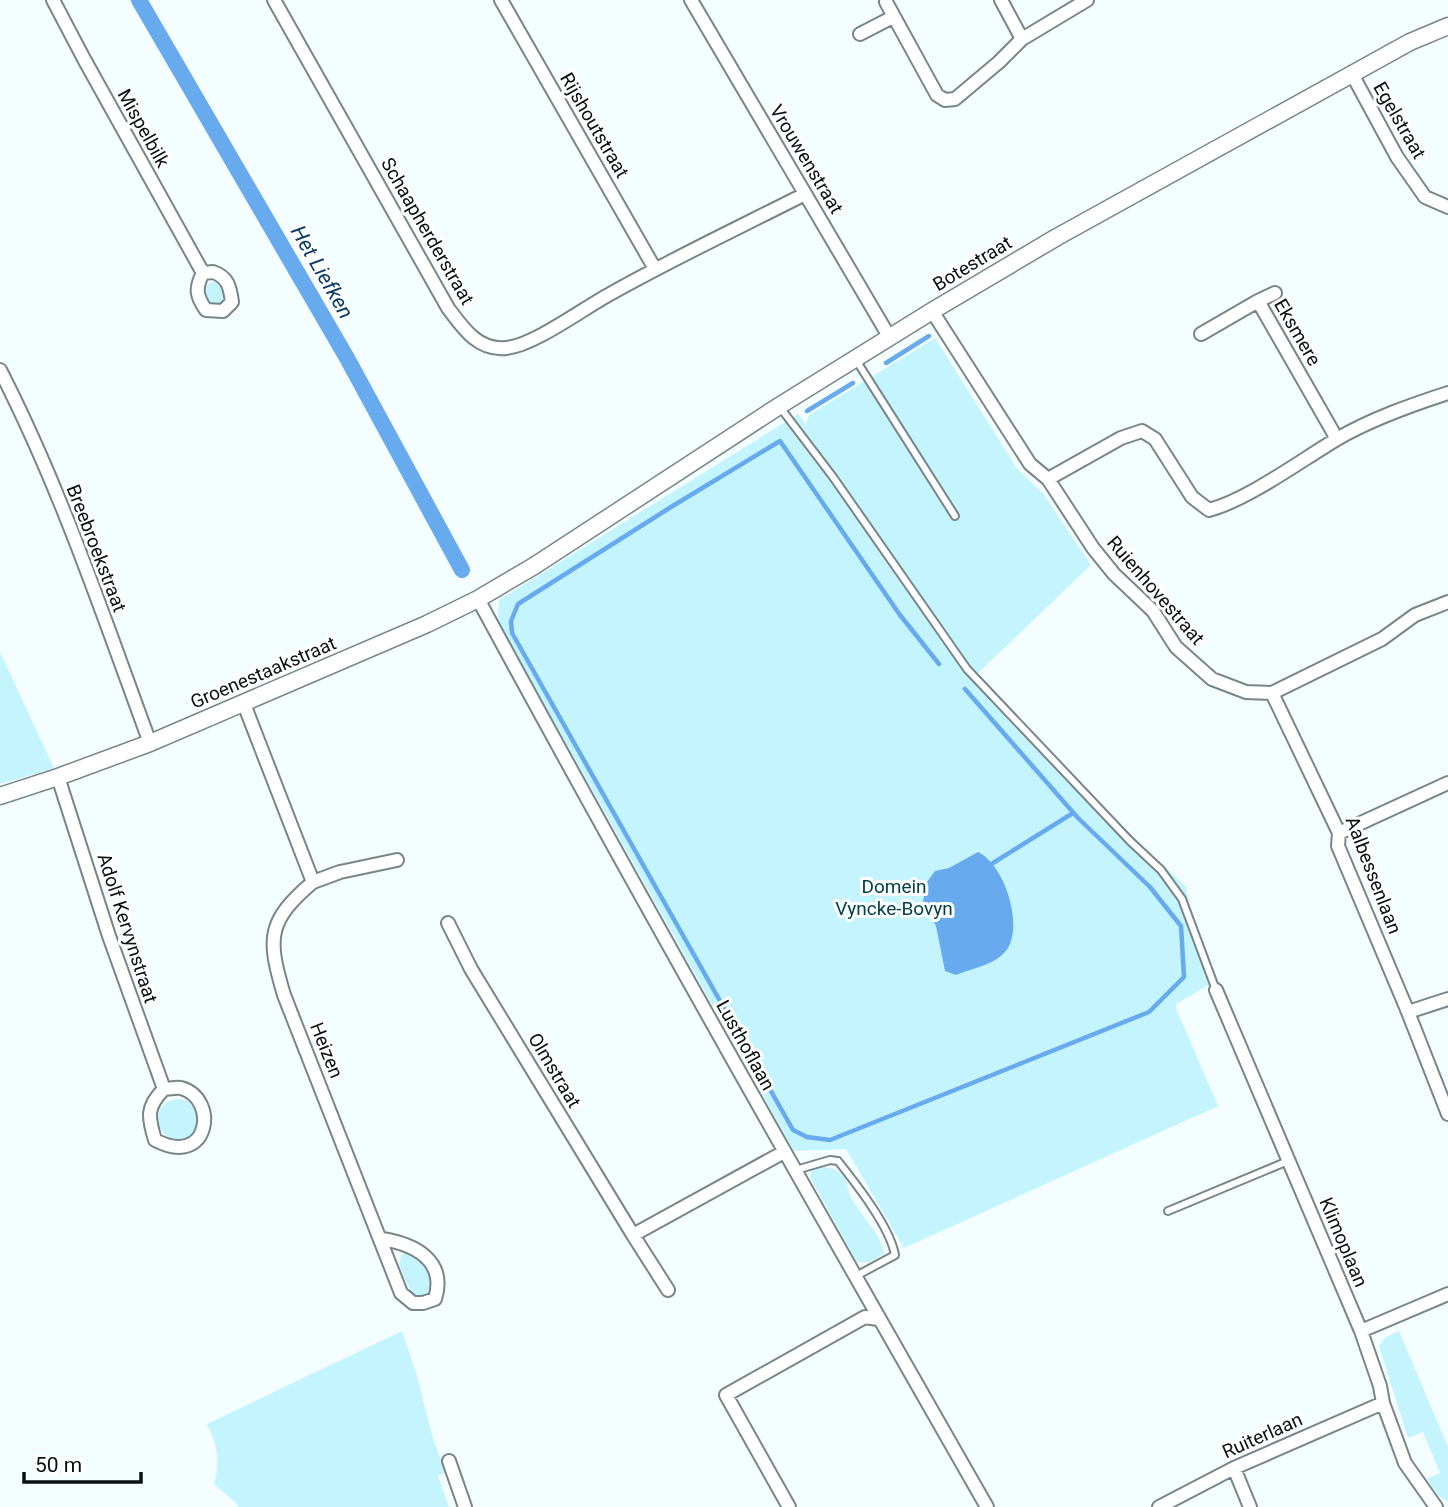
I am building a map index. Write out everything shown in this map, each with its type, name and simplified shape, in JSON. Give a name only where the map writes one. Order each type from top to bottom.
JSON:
[{"type":"street","name":"Mispelbilk","points":[[54,0],[203,274]]},
{"type":"street","name":"Schaapherderstraat","points":[[274,0],[449,307],[467,333],[482,344],[506,348],[537,338],[654,269],[805,194]]},
{"type":"street","name":"Rijshoutstraat","points":[[501,0],[654,269]]},
{"type":"street","name":"Vrouwenstraat","points":[[691,0],[890,338]]},
{"type":"street","points":[[1001,0],[1022,39]]},
{"type":"street","points":[[886,2],[937,95],[945,100],[955,99],[1022,39],[1087,0]]},
{"type":"street","points":[[860,34],[892,17]]},
{"type":"street","name":"Botestraat","points":[[534,566],[855,358],[1057,237],[1410,42],[1448,26]]},
{"type":"street","name":"Egelstraat","points":[[1352,75],[1397,157],[1424,197],[1448,207]]},
{"type":"street","points":[[1258,302],[1275,293]]},
{"type":"street","name":"Eksmere","points":[[1201,334],[1258,302],[1337,439]]},
{"type":"street","name":"Ruienhovestraat","points":[[932,311],[1030,464],[1048,479],[1093,548],[1114,574],[1153,611],[1176,647],[1212,678],[1246,692],[1272,693]]},
{"type":"street","name":"Breebroekstraat","points":[[0,370],[27,422],[150,743]]},
{"type":"street","points":[[1048,479],[1121,438],[1142,431],[1155,439],[1192,497],[1209,510],[1245,494],[1364,425],[1448,393]]},
{"type":"street","name":"Groenestaakstraat","points":[[0,796],[58,778],[244,704],[427,624],[478,599],[534,566]]},
{"type":"street","name":"Lusthoflaan","points":[[478,599],[599,823],[794,1171],[987,1507]]},
{"type":"street","points":[[1272,693],[1381,639],[1415,615],[1448,602]]},
{"type":"street","name":"Aalbessenlaan","points":[[1272,693],[1339,833],[1338,846],[1448,1114]]},
{"type":"street","points":[[244,704],[313,882]]},
{"type":"street","name":"Adolf Kervynstraat","points":[[58,778],[109,936],[164,1089]]},
{"type":"street","points":[[1339,833],[1448,783]]},
{"type":"street","name":"Heizen","points":[[382,1238],[416,1248],[427,1257],[436,1272],[439,1287],[435,1298],[423,1303],[413,1303],[401,1293],[382,1238],[284,995],[273,958],[276,925],[289,902],[313,882],[340,872],[397,860]]},
{"type":"street","name":"Olmstraat","points":[[449,923],[471,969],[668,1290]]},
{"type":"street","name":"Klimoplaan","points":[[1216,990],[1361,1331],[1405,1463],[1436,1507]]},
{"type":"street","points":[[1408,1012],[1448,999]]},
{"type":"street","points":[[180,1087],[196,1096],[204,1114],[204,1130],[196,1141],[178,1149],[155,1140],[149,1122],[155,1098],[164,1089],[180,1087]]},
{"type":"street","points":[[633,1235],[784,1152]]},
{"type":"street","points":[[1361,1331],[1448,1294]]},
{"type":"street","points":[[789,1507],[726,1395],[864,1317],[878,1319]]},
{"type":"street","name":"Ruiterlaan","points":[[1159,1507],[1234,1468],[1383,1403]]},
{"type":"street","points":[[449,1461],[465,1507]]},
{"type":"street","points":[[1234,1468],[1250,1507]]},
{"type":"lane","points":[[855,358],[955,516]]},
{"type":"lane","points":[[779,406],[833,477],[967,669],[1130,841],[1161,870],[1182,900],[1216,990]]},
{"type":"lane","points":[[794,1171],[830,1160],[838,1161],[857,1185],[893,1242],[895,1255],[855,1277]]},
{"type":"lane","points":[[1168,1210],[1288,1161]]},
{"type":"green space","points":[[215,282],[223,285],[226,293],[223,301],[215,304],[207,301],[204,293],[207,285]]},
{"type":"green space","name":"Domein Vyncke-Bovyn","points":[[935,338],[1018,470],[1043,493],[1091,565],[977,674],[1095,800],[1186,887],[1195,931],[1214,982],[1176,1004],[1176,1008],[1218,1106],[904,1248],[846,1149],[794,1151],[498,621],[499,600],[798,414],[806,424],[809,415]]},
{"type":"green space","points":[[0,652],[54,768],[0,784]]},
{"type":"green space","points":[[178,1099],[192,1105],[198,1119],[192,1133],[178,1139],[164,1133],[158,1119],[164,1105]]},
{"type":"green space","points":[[821,1167],[835,1170],[847,1182],[850,1195],[879,1238],[884,1254],[869,1262],[857,1262],[810,1177],[811,1171]]},
{"type":"green space","points":[[408,1253],[420,1261],[432,1284],[427,1296],[412,1294],[399,1266],[401,1255]]},
{"type":"green space","points":[[402,1331],[434,1442],[446,1472],[438,1476],[449,1507],[238,1507],[214,1484],[217,1454],[207,1424]]},
{"type":"green space","points":[[1399,1331],[1448,1447],[1448,1502],[1438,1495],[1427,1479],[1440,1473],[1423,1432],[1408,1438],[1379,1346],[1386,1337]]},
{"type":"water","points":[[978,852],[996,869],[1003,881],[1012,910],[1012,937],[1008,948],[998,958],[956,975],[945,971],[936,926],[923,901],[927,882],[935,871],[949,868]]},
{"type":"waterway","name":"Het Liefken","points":[[139,0],[347,358],[462,570]]},
{"type":"waterway","points":[[886,363],[929,336]]},
{"type":"waterway","points":[[807,411],[853,383]]},
{"type":"waterway","points":[[939,664],[900,615],[780,441],[518,604],[511,621],[512,633],[793,1130],[807,1137],[830,1140],[1149,1012],[1184,977],[1181,926],[1150,887],[1078,818],[965,689]]},
{"type":"waterway","points":[[993,863],[1073,813]]}]
